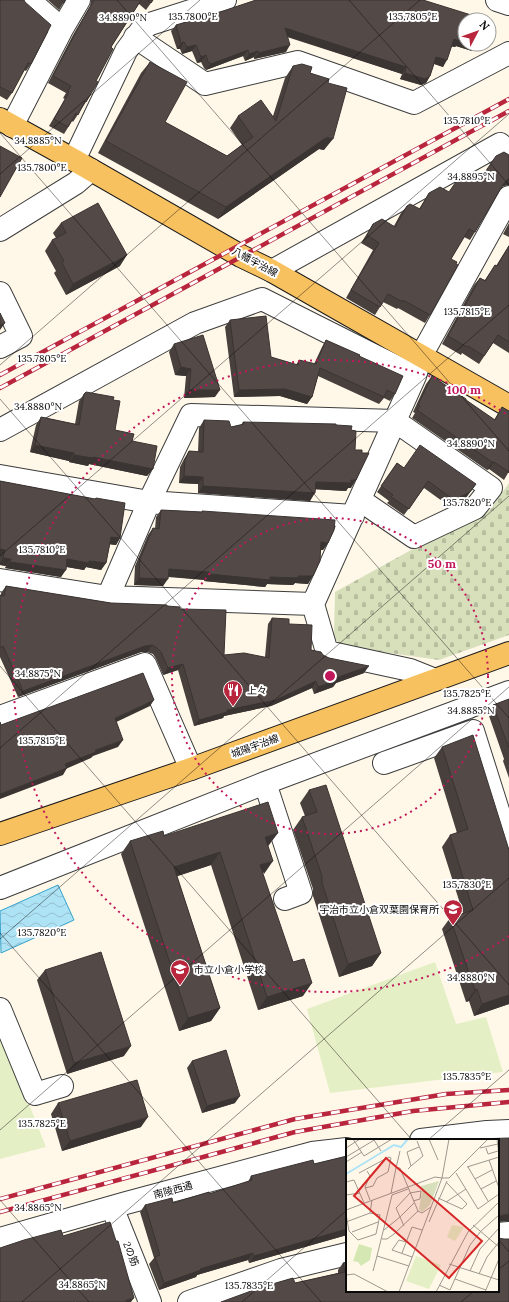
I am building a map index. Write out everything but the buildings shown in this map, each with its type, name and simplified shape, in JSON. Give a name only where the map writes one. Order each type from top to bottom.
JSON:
[{"type":"main road","name":"八幡宇治線","points":[[6,122],[241,256],[272,271],[418,366],[509,406]]},
{"type":"main road","name":"城陽宇治線","points":[[0,834],[191,769],[509,653]]},
{"type":"street","points":[[29,0],[62,29]]},
{"type":"street","points":[[6,122],[79,0]]},
{"type":"street","points":[[0,230],[76,183],[126,51],[142,29],[196,4],[225,0]]},
{"type":"street","points":[[497,0],[509,4]]},
{"type":"street","points":[[135,37],[205,84],[298,62],[414,103],[509,53]]},
{"type":"street","points":[[272,271],[506,145]]},
{"type":"street","points":[[435,680],[410,670],[327,652],[313,604],[418,366],[509,197]]},
{"type":"street","points":[[0,293],[21,336],[0,347]]},
{"type":"street","points":[[0,430],[195,323],[262,299],[418,366]]},
{"type":"street","points":[[0,476],[149,502],[356,508],[414,536],[475,508],[492,488],[395,421],[192,415],[149,502],[108,596]]},
{"type":"street","points":[[0,580],[108,596],[313,604]]},
{"type":"street","points":[[0,717],[145,664],[191,769]]},
{"type":"street","points":[[0,888],[303,769],[509,692]]},
{"type":"street","points":[[384,763],[473,731],[509,844]]},
{"type":"street","points":[[265,784],[301,892],[285,898]]},
{"type":"street","points":[[0,1009],[35,1094],[62,1086]]},
{"type":"street","points":[[430,1139],[487,1132],[509,1131]]},
{"type":"street","name":"南陵西通","points":[[0,1239],[312,1153],[346,1149]]},
{"type":"street","name":"2の筋","points":[[112,1207],[150,1302]]},
{"type":"street","points":[[499,1234],[509,1233]]},
{"type":"street","points":[[189,1302],[281,1270],[346,1254]]},
{"type":"green space","points":[[509,483],[509,635],[439,660],[341,646],[334,637],[335,592],[431,539],[490,510]]},
{"type":"green space","points":[[435,962],[456,1024],[486,1017],[503,1072],[330,1093],[307,1009]]},
{"type":"green space","points":[[0,1031],[46,1147],[0,1159]]},
{"type":"water","points":[[58,885],[74,920],[1,953],[0,911]]},
{"type":"railway","points":[[0,375],[509,99]]},
{"type":"railway","points":[[0,388],[509,111]]},
{"type":"railway","points":[[0,1199],[295,1119],[446,1094],[509,1090]]},
{"type":"railway","points":[[0,1212],[295,1132],[413,1111],[509,1102]]},
{"type":"place","name":"上々","points":[[233,707]]},
{"type":"place","name":"宇治市立小倉双葉園保育所","points":[[453,926]]},
{"type":"place","name":"市立小倉小学校","points":[[180,986]]}]
